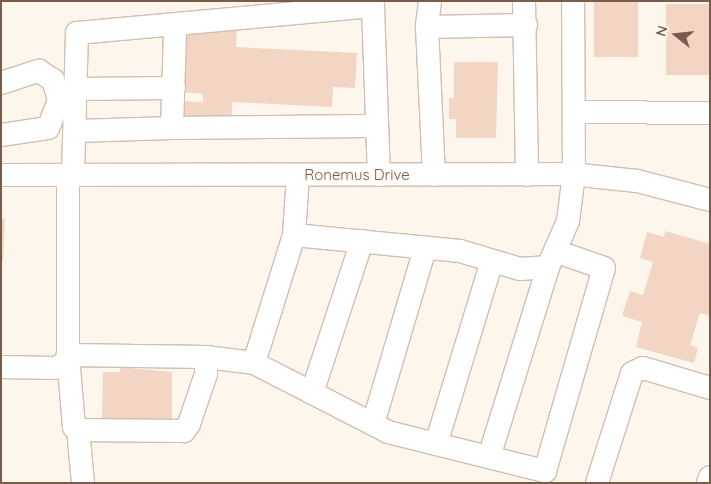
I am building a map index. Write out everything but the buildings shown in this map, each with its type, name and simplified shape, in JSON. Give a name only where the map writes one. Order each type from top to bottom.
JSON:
[{"type":"street","points":[[430,1],[427,27],[434,175]]},
{"type":"street","points":[[524,1],[526,25],[527,175]]},
{"type":"street","points":[[489,457],[551,259],[568,221],[574,174],[573,1]]},
{"type":"street","points":[[82,483],[78,430],[74,427],[68,355],[71,175],[77,33],[373,6],[379,175]]},
{"type":"street","points":[[172,128],[175,31],[180,24]]},
{"type":"street","points":[[427,27],[526,25]]},
{"type":"street","points":[[1,83],[39,72],[53,80],[60,100],[48,128],[1,135]]},
{"type":"street","points":[[76,89],[174,88]]},
{"type":"street","points":[[574,112],[710,113]]},
{"type":"street","points":[[74,132],[172,128],[368,126],[378,131]]},
{"type":"street","name":"Ronemus Drive","points":[[1,175],[574,174],[637,181],[710,200]]},
{"type":"street","points":[[254,363],[294,235],[298,175]]},
{"type":"street","points":[[68,355],[206,357],[254,363],[373,424],[436,444],[545,471],[604,268],[551,259],[520,269],[460,251],[294,235]]},
{"type":"street","points":[[312,393],[362,241]]},
{"type":"street","points":[[373,424],[425,248]]},
{"type":"street","points":[[436,444],[492,261]]},
{"type":"street","points":[[1,367],[56,368],[64,364],[68,355]]},
{"type":"street","points":[[78,430],[184,431],[206,374],[206,357]]},
{"type":"street","points":[[597,483],[632,373],[642,368],[710,388]]},
{"type":"street","points":[[708,483],[710,477]]}]
